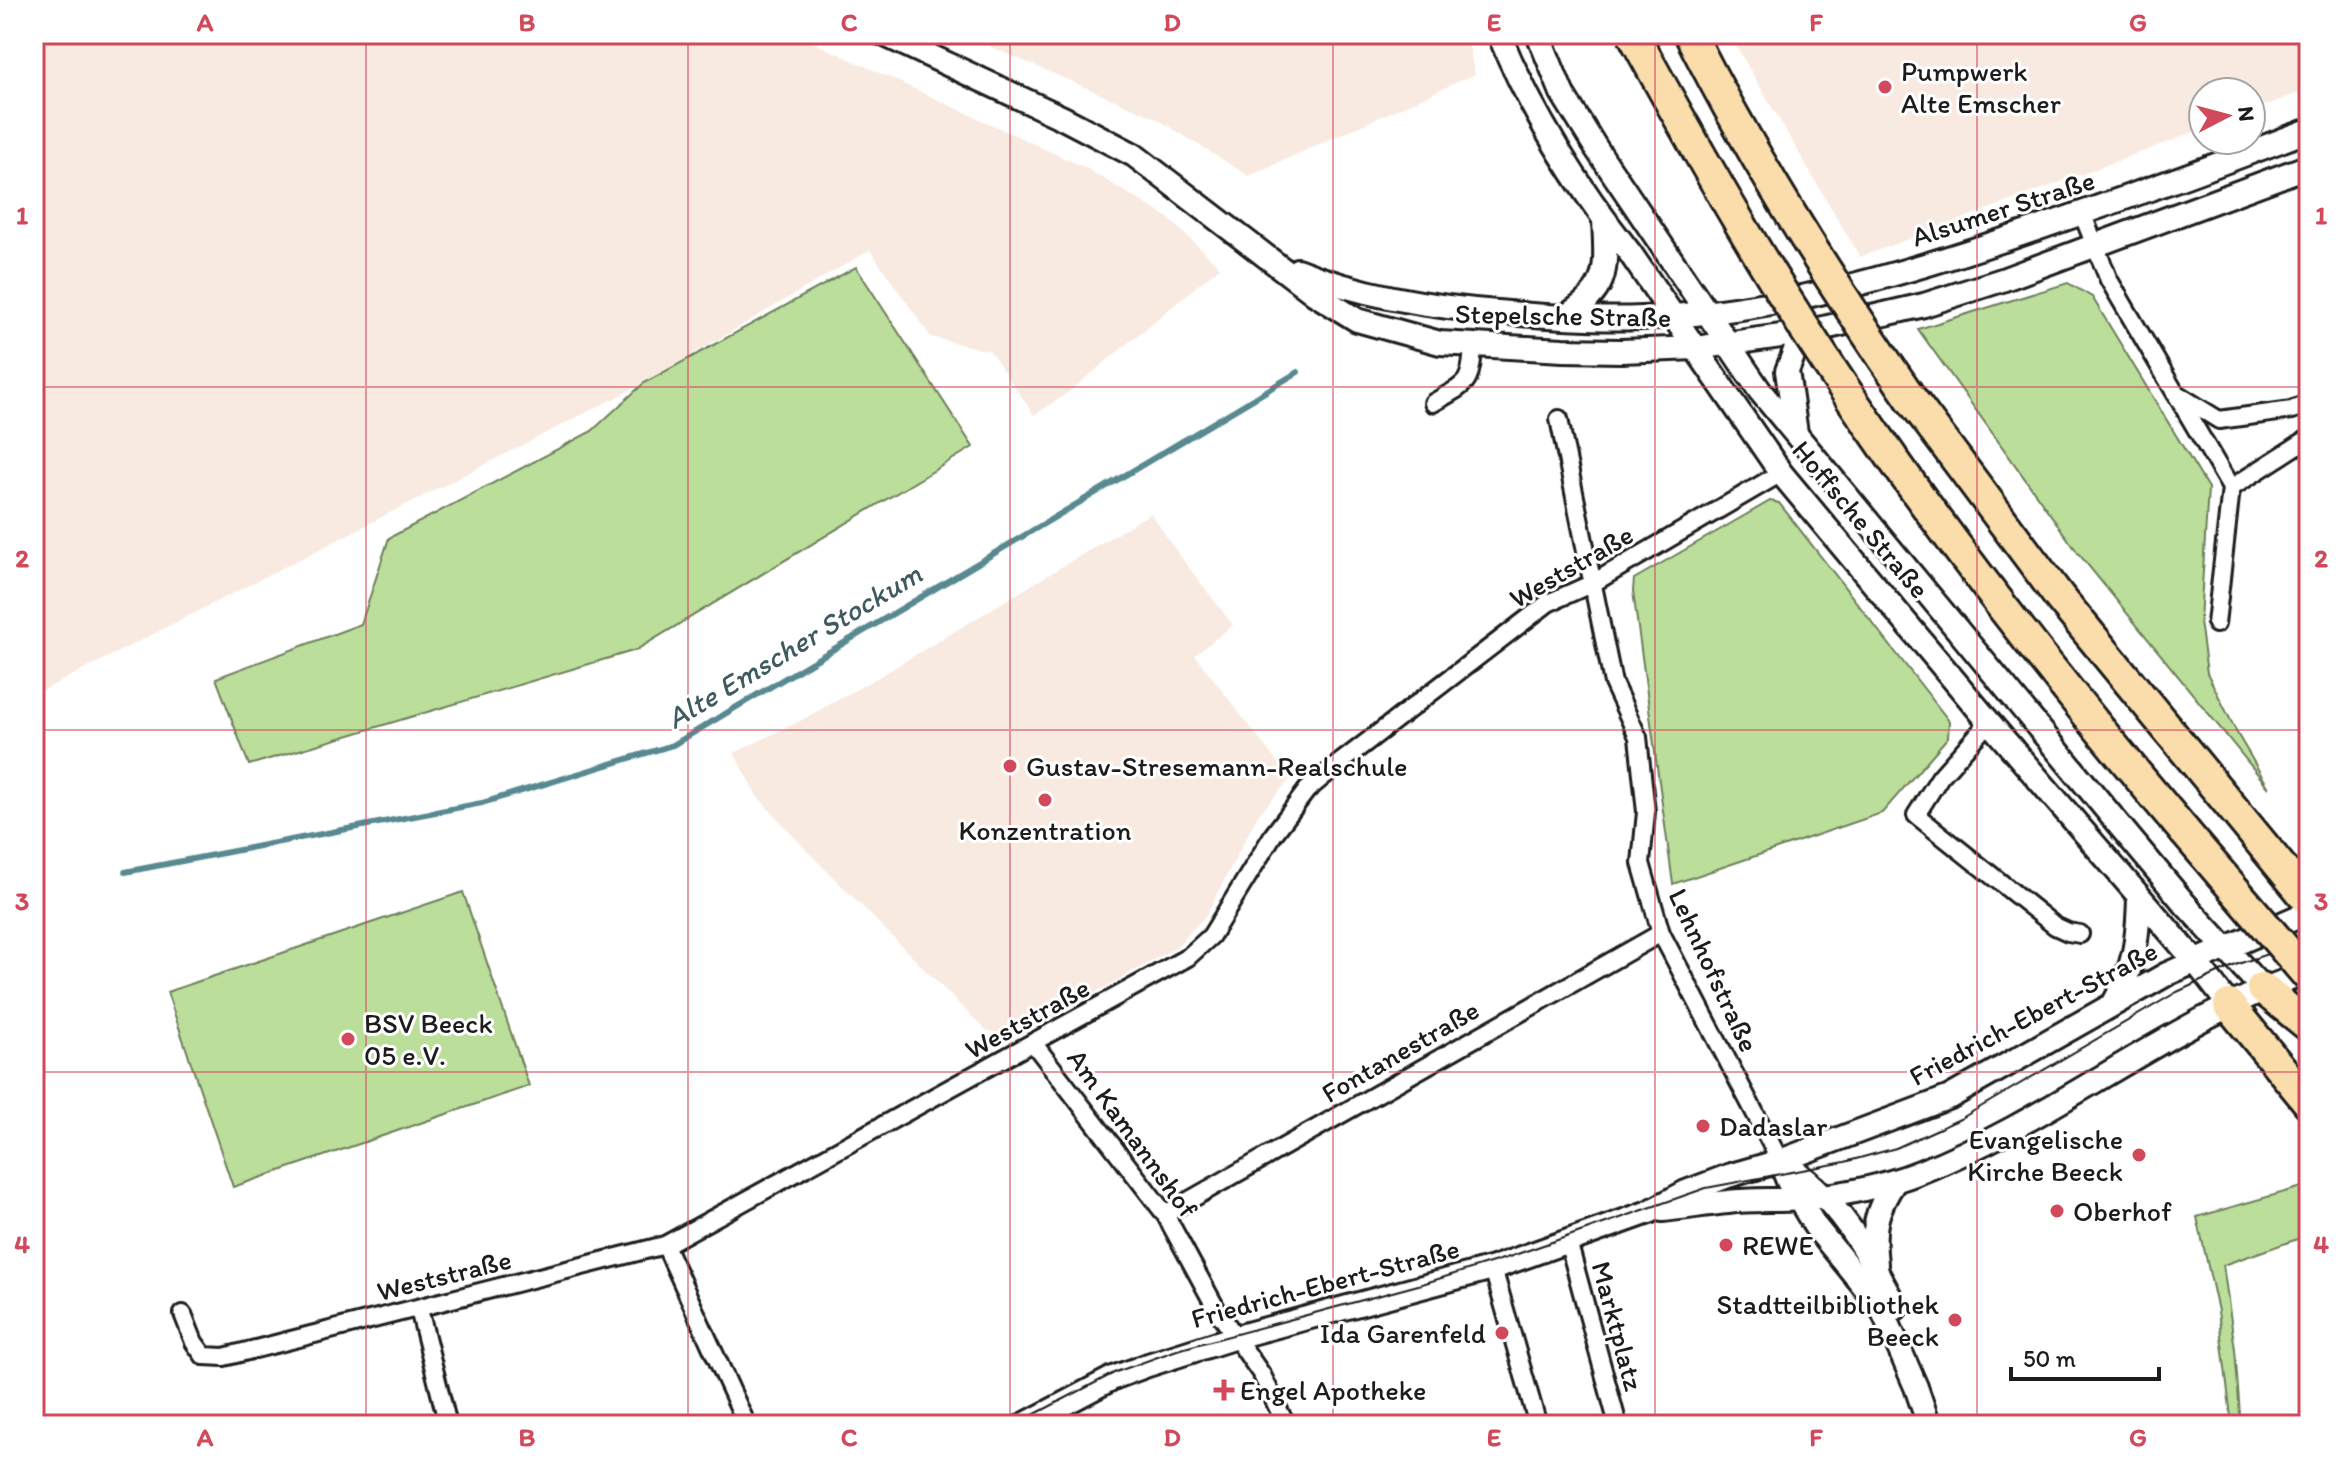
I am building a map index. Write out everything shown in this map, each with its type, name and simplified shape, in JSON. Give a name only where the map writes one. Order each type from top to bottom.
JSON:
[{"type":"highway","points":[[1633,34],[1741,226],[1826,364],[1923,503],[2022,633],[2185,832],[2309,975]]},
{"type":"highway","points":[[1690,34],[1785,203],[1869,338],[1912,400],[2060,598],[2309,901]]},
{"type":"highway","points":[[2262,988],[2309,1026]]},
{"type":"highway","points":[[2229,1005],[2309,1103]]},
{"type":"street","name":"Stepelsche Straße","points":[[883,34],[1063,118],[1134,155],[1315,294],[1357,320],[1440,343],[1577,351],[1696,348],[1730,344]]},
{"type":"street","name":"Hoffsche Straße","points":[[1499,34],[1549,133],[1604,219],[1674,315],[1781,473],[2229,1005]]},
{"type":"street","name":"Hoffsche Straße","points":[[1538,34],[1569,104],[1596,148],[1760,391],[2109,814],[2262,988]]},
{"type":"street","name":"Alsumer Straße","points":[[1707,311],[1761,304],[1915,269],[2082,213],[2309,130]]},
{"type":"street","points":[[1730,344],[1802,333],[1924,305],[2002,280],[2309,166]]},
{"type":"street","points":[[2082,213],[2109,280],[2231,488],[2216,624]]},
{"type":"street","points":[[1564,317],[1583,306],[1598,291],[1604,271],[1604,219]]},
{"type":"street","name":"Stepelsche Straße","points":[[1273,260],[1321,280],[1453,309],[1564,317],[1674,315],[1707,311]]},
{"type":"street","points":[[1797,438],[1787,371],[1802,333]]},
{"type":"street","points":[[1433,403],[1462,386],[1471,375],[1473,345]]},
{"type":"street","points":[[2175,394],[2219,420],[2292,410],[2309,403]]},
{"type":"street","name":"Lehnhofstraße","points":[[1559,419],[1613,683],[1638,737],[1646,812],[1641,863],[1661,933],[1780,1161]]},
{"type":"street","points":[[2231,488],[2309,438]]},
{"type":"street","name":"Weststraße","points":[[183,1314],[194,1342],[204,1356],[224,1357],[665,1245],[1188,957],[1211,936],[1273,835],[1307,790],[1342,761],[1548,603],[1593,583],[1781,473]]},
{"type":"street","points":[[1989,722],[1940,777],[1916,815],[2055,926],[2080,934]]},
{"type":"street","points":[[2111,1007],[2127,979],[2135,952],[2139,897]]},
{"type":"street","name":"Friedrich-Ebert-Straße","points":[[1024,1425],[1113,1378],[1236,1337],[1493,1268],[1649,1212],[1686,1192],[1728,1176],[1780,1161],[1950,1097],[2195,961],[2309,912]]},
{"type":"street","name":"Fontanestraße","points":[[1165,1214],[1661,933]]},
{"type":"street","name":"Friedrich-Ebert-Straße","points":[[1649,1212],[1730,1202],[1825,1196],[1895,1181],[1958,1155],[2031,1118],[2128,1060],[2262,988],[2309,975]]},
{"type":"street","name":"Am Kamannshof","points":[[1034,1044],[1165,1214],[1217,1310],[1262,1375],[1286,1425]]},
{"type":"street","points":[[1780,1161],[1807,1178],[1825,1196],[1877,1269],[1909,1342],[1916,1387]]},
{"type":"street","points":[[1780,1161],[1815,1226],[1881,1307],[1929,1425]]},
{"type":"street","points":[[1877,1269],[1875,1220],[1882,1201],[1895,1181]]},
{"type":"street","name":"Marktplatz","points":[[1568,1241],[1618,1425]]},
{"type":"street","points":[[665,1245],[747,1425]]},
{"type":"street","points":[[1493,1268],[1538,1425]]},
{"type":"street","points":[[419,1309],[448,1425]]},
{"type":"shaded area","points":[[34,34],[795,34],[1086,168],[1167,217],[1220,267],[1069,392],[1034,415],[990,351],[931,337],[870,250],[644,383],[34,695]]},
{"type":"shaded area","points":[[968,34],[1466,34],[1475,74],[1249,176],[1154,117],[991,47]]},
{"type":"shaded area","points":[[1729,34],[2309,34],[2309,89],[2267,105],[2267,76],[2187,76],[2187,135],[1860,257]]},
{"type":"shaded area","name":"Gustav-Stresemann-Realschule","points":[[1151,513],[1233,625],[1195,655],[1290,779],[1258,815],[1206,915],[1175,948],[1023,1033],[1003,1036],[986,1030],[809,853],[757,796],[734,753],[798,722],[882,675]]},
{"type":"green space","points":[[856,267],[973,447],[636,650],[249,765],[216,678],[361,624],[389,538],[592,431],[644,383]]},
{"type":"green space","points":[[2068,283],[2092,297],[2208,488],[2200,621],[2207,673],[2269,788],[2078,553],[1918,329]]},
{"type":"green space","points":[[1770,501],[1779,503],[1949,721],[1948,737],[1882,813],[1673,884],[1633,591],[1634,579]]},
{"type":"green space","name":"BSV Beeck 05 e.V.","points":[[463,892],[529,1086],[233,1187],[167,992]]},
{"type":"green space","points":[[2309,1185],[2309,1235],[2223,1265],[2235,1349],[2240,1415],[2240,1425],[2232,1425],[2218,1311],[2197,1217]]},
{"type":"waterway","name":"Alte Emscher Stockum","points":[[125,872],[482,803],[673,745],[1298,372]]},
{"type":"tram line","points":[[1014,1425],[1116,1372],[1177,1350],[1422,1284],[1706,1188],[1845,1162],[1896,1148],[1960,1119],[2177,992],[2238,964],[2309,940]]},
{"type":"place","name":"Pumpwerk Alte Emscher","points":[[1885,87]]},
{"type":"place","name":"Gustav-Stresemann-Realschule","points":[[1010,766]]},
{"type":"place","name":"Konzentration","points":[[1045,800]]},
{"type":"place","name":"BSV Beeck 05 e.V.","points":[[348,1039]]},
{"type":"place","name":"Dadaslar","points":[[1703,1126]]},
{"type":"place","name":"Evangelische Kirche Beeck","points":[[2139,1155]]},
{"type":"place","name":"Oberhof","points":[[2057,1211]]},
{"type":"place","name":"REWE","points":[[1726,1245]]},
{"type":"place","name":"Stadtteilbibliothek Beeck","points":[[1955,1320]]},
{"type":"place","name":"Ida Garenfeld","points":[[1502,1333]]},
{"type":"place","name":"Engel Apotheke","points":[[1224,1390]]}]
